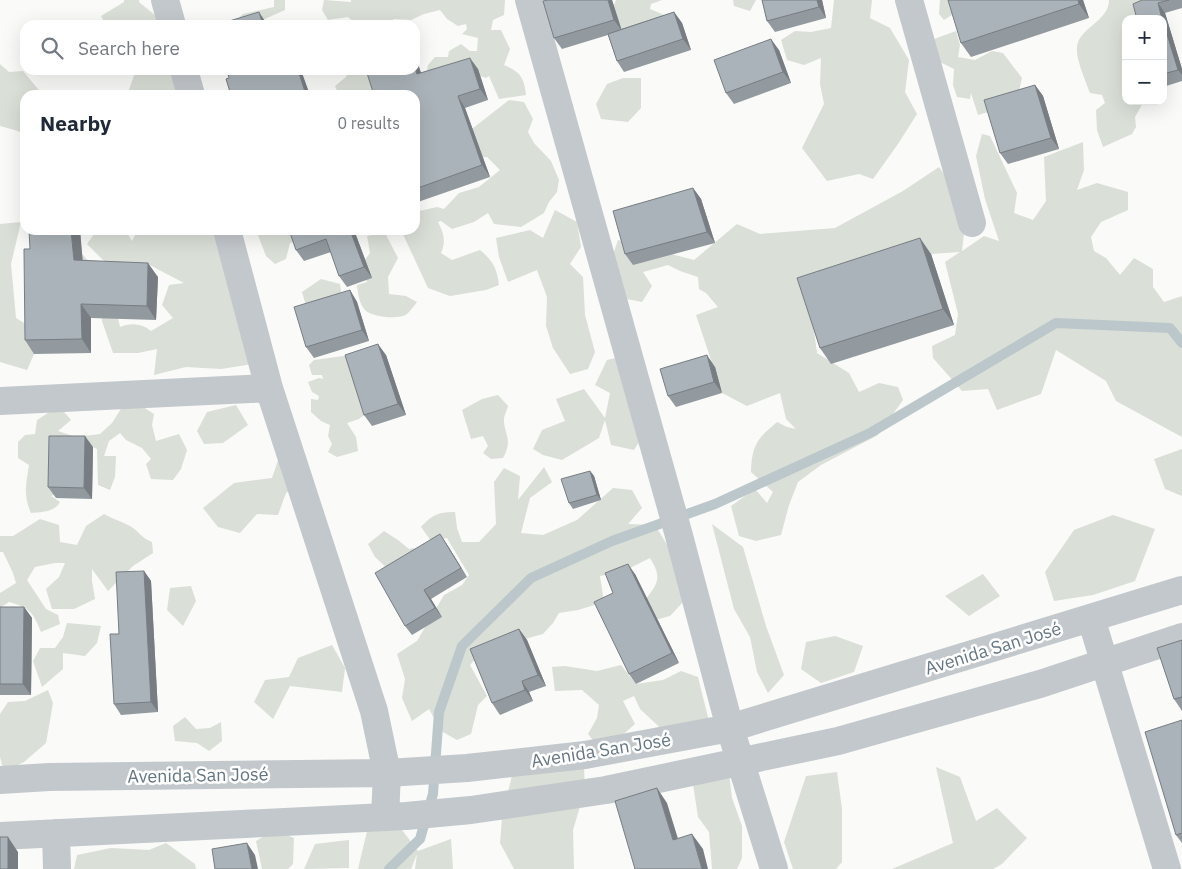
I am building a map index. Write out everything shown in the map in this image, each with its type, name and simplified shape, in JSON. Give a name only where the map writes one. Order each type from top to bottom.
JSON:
[{"type":"street","points":[[165,0],[171,20]]},
{"type":"street","points":[[529,0],[671,505],[730,728],[774,869]]},
{"type":"street","points":[[909,0],[972,223]]},
{"type":"street","points":[[185,75],[190,90]]},
{"type":"street","points":[[228,235],[270,388],[374,711],[399,772],[396,817]]},
{"type":"street","points":[[0,402],[270,388]]},
{"type":"street","name":"Avenida San José","points":[[0,780],[49,777],[399,772],[467,768],[585,754],[730,728],[1182,590]]},
{"type":"street","points":[[1091,618],[1167,869]]},
{"type":"street","points":[[0,836],[396,817],[471,810],[606,790],[838,742],[1040,684],[1182,637]]},
{"type":"street","points":[[56,833],[57,869]]},
{"type":"shaded area","points":[[124,0],[139,0],[161,20],[103,20],[101,16],[124,2]]},
{"type":"shaded area","points":[[274,0],[285,0],[285,10],[262,20],[236,20],[243,14],[274,7]]},
{"type":"shaded area","points":[[324,0],[351,2],[351,0],[505,0],[504,15],[493,20],[491,30],[501,30],[510,49],[504,65],[514,70],[520,76],[526,95],[499,99],[489,76],[486,78],[463,70],[426,75],[428,65],[435,57],[448,57],[449,51],[461,44],[470,51],[477,51],[478,38],[462,34],[467,29],[466,24],[458,26],[447,19],[440,10],[411,20],[351,20],[348,17],[328,20],[322,10]]},
{"type":"shaded area","points":[[616,0],[662,0],[651,4],[650,9],[664,15],[630,53],[608,19]]},
{"type":"shaded area","points":[[733,0],[756,0],[750,11],[734,6]]},
{"type":"shaded area","points":[[834,0],[872,0],[870,18],[890,28],[909,60],[905,92],[917,114],[873,179],[859,174],[827,181],[802,148],[824,104],[820,84],[821,58],[804,65],[787,60],[781,40],[795,31],[811,32],[831,28]]},
{"type":"shaded area","points":[[940,0],[991,0],[958,11],[944,20],[939,14]]},
{"type":"shaded area","points":[[1109,0],[1140,0],[1141,15],[1122,15],[1122,105],[1142,105],[1135,117],[1136,127],[1132,134],[1103,147],[1097,130],[1096,110],[1105,103],[1102,95],[1090,93],[1080,66],[1077,51],[1081,37],[1108,8]]},
{"type":"shaded area","points":[[956,31],[960,45],[958,57],[975,60],[992,51],[1003,53],[1022,78],[1016,104],[978,115],[971,93],[970,99],[957,97],[953,85],[954,69],[940,62],[934,39]]},
{"type":"shaded area","points":[[0,64],[9,72],[20,71],[20,75],[26,75],[39,90],[20,90],[20,132],[0,126]]},
{"type":"shaded area","points":[[134,75],[175,75],[180,90],[129,90]]},
{"type":"shaded area","points":[[347,75],[382,75],[381,90],[337,90],[335,86]]},
{"type":"shaded area","points":[[623,78],[641,78],[641,108],[628,122],[601,119],[596,104],[607,84]]},
{"type":"shaded area","points":[[509,100],[524,102],[533,119],[528,132],[534,143],[551,161],[559,180],[557,192],[549,202],[544,213],[521,227],[494,224],[488,213],[474,222],[452,229],[441,221],[438,222],[444,238],[441,253],[452,260],[480,250],[494,265],[499,285],[486,290],[450,296],[428,288],[403,235],[420,235],[420,211],[437,207],[444,209],[459,193],[479,187],[500,170],[487,157],[453,160],[468,132]]},
{"type":"shaded area","points":[[982,134],[990,136],[1017,193],[1014,213],[1033,220],[1046,201],[1044,157],[1083,142],[1084,170],[1077,190],[1097,183],[1128,192],[1128,210],[1101,222],[1091,237],[1094,251],[1106,258],[1120,275],[1134,258],[1153,269],[1153,287],[1164,302],[1182,296],[1182,437],[1116,401],[1106,381],[1056,350],[1041,394],[997,410],[988,389],[962,391],[933,358],[932,346],[955,335],[958,314],[945,262],[960,252],[931,254],[809,294],[817,353],[849,373],[859,392],[879,383],[898,387],[903,400],[878,435],[821,465],[798,482],[789,505],[781,535],[756,541],[739,536],[731,506],[755,489],[767,503],[773,492],[751,472],[754,449],[757,443],[777,422],[796,429],[786,419],[780,393],[747,406],[722,393],[696,315],[718,307],[706,293],[699,289],[698,277],[668,265],[643,272],[652,286],[642,302],[627,299],[613,255],[618,240],[694,260],[737,224],[760,234],[835,228],[903,191],[939,167],[967,207],[962,251],[984,236],[999,241],[985,199],[976,156]]},
{"type":"shaded area","points":[[555,210],[577,222],[581,247],[570,264],[583,277],[585,315],[595,352],[588,369],[570,374],[553,348],[546,326],[547,297],[537,270],[508,282],[499,257],[496,238],[530,230],[543,238]]},
{"type":"shaded area","points":[[20,222],[11,264],[16,318],[34,329],[34,354],[27,370],[0,362],[0,224]]},
{"type":"shaded area","points":[[93,235],[128,235],[132,241],[135,235],[232,235],[265,362],[221,369],[186,367],[154,375],[157,349],[138,353],[113,353],[102,321],[98,295],[56,253],[83,255],[98,271],[110,267],[87,244]],"holes":[[[144,262],[184,283],[169,285],[162,305],[173,318],[151,331],[136,324],[120,327],[115,306],[139,290]]]},
{"type":"shaded area","points":[[258,235],[310,235],[310,238],[290,243],[286,259],[275,264],[266,256]]},
{"type":"shaded area","points":[[386,235],[398,258],[388,277],[389,294],[406,296],[417,302],[403,316],[380,316],[369,313],[360,302],[357,285],[367,282],[361,265],[370,253],[367,236]]},
{"type":"shaded area","points":[[321,279],[340,284],[343,306],[309,316],[302,292]]},
{"type":"shaded area","points":[[358,354],[373,409],[359,419],[347,423],[356,437],[358,451],[337,457],[328,452],[332,444],[328,436],[330,425],[321,421],[311,412],[311,399],[318,400],[319,396],[312,392],[308,382],[319,378],[323,379],[322,375],[312,375],[309,365],[314,360]]},
{"type":"shaded area","points":[[629,355],[644,434],[634,450],[611,445],[605,420],[599,438],[562,460],[543,455],[533,449],[542,430],[565,421],[556,399],[584,389],[605,418],[610,393],[595,385],[607,360]]},
{"type":"shaded area","points":[[498,395],[508,406],[504,423],[508,446],[503,458],[491,459],[483,453],[488,446],[483,436],[471,439],[462,410],[482,399]]},
{"type":"shaded area","points":[[124,404],[143,407],[154,414],[152,425],[156,441],[179,434],[187,450],[181,469],[173,480],[151,479],[146,464],[151,459],[142,448],[126,440],[120,433],[109,441],[104,456],[116,456],[115,477],[110,490],[98,485],[97,449],[87,444],[61,492],[51,496],[60,502],[58,505],[47,511],[31,513],[26,495],[29,465],[18,458],[18,442],[25,435],[35,434],[37,420],[59,406],[71,420],[58,431],[76,437],[100,434],[112,423]]},
{"type":"shaded area","points":[[236,405],[248,425],[223,443],[204,444],[197,431],[207,412]]},
{"type":"shaded area","points":[[286,437],[305,481],[286,493],[278,515],[257,514],[240,533],[218,527],[203,508],[234,483],[272,478]]},
{"type":"shaded area","points":[[1182,449],[1182,496],[1165,489],[1154,459]]},
{"type":"shaded area","points":[[544,467],[552,482],[530,498],[521,533],[543,535],[577,520],[613,488],[632,490],[642,508],[628,524],[655,525],[672,553],[684,601],[670,616],[647,622],[642,604],[654,587],[657,577],[657,572],[650,558],[622,572],[600,576],[604,602],[578,610],[559,613],[543,634],[482,651],[470,665],[487,696],[478,705],[471,734],[457,740],[441,731],[429,709],[412,721],[402,698],[405,679],[397,654],[417,641],[444,595],[462,585],[469,575],[447,538],[431,541],[421,527],[436,515],[455,512],[457,528],[462,542],[479,542],[496,524],[494,482],[504,468],[520,476],[518,500]]},
{"type":"shaded area","points":[[104,514],[130,526],[152,542],[153,553],[133,566],[108,591],[92,569],[95,599],[74,609],[52,609],[46,589],[59,577],[65,563],[35,567],[27,580],[46,609],[58,615],[60,624],[41,632],[33,615],[22,606],[9,602],[0,608],[0,593],[16,583],[3,552],[0,552],[0,536],[13,536],[40,519],[59,525],[60,542],[77,545],[86,526]]},
{"type":"shaded area","points":[[1113,515],[1155,529],[1135,581],[1093,595],[1054,601],[1045,572],[1074,530]]},
{"type":"shaded area","points":[[712,524],[743,547],[766,626],[784,675],[768,693],[757,672],[750,637],[734,609]]},
{"type":"shaded area","points":[[384,531],[409,549],[414,548],[416,556],[392,573],[375,557],[368,544]]},
{"type":"shaded area","points":[[983,574],[1000,596],[969,616],[945,596]]},
{"type":"shaded area","points":[[191,586],[196,601],[183,626],[167,610],[170,588]]},
{"type":"shaded area","points":[[67,623],[101,626],[97,643],[85,656],[63,653],[63,669],[42,687],[33,661],[40,648],[55,648],[63,637]]},
{"type":"shaded area","points":[[835,636],[863,646],[854,672],[821,683],[801,669],[806,642]]},
{"type":"shaded area","points":[[332,645],[345,668],[342,692],[290,686],[273,719],[254,702],[265,680],[289,677],[298,658]]},
{"type":"shaded area","points":[[621,665],[636,684],[663,680],[681,671],[698,677],[709,721],[668,735],[640,709],[634,696],[623,701],[635,724],[619,738],[596,744],[588,734],[597,718],[599,705],[582,690],[555,691],[552,667],[565,666],[597,671]]},
{"type":"shaded area","points":[[48,690],[53,703],[46,743],[24,762],[4,772],[0,757],[0,714],[8,702],[25,701]]},
{"type":"shaded area","points":[[185,717],[196,729],[210,728],[221,722],[222,741],[209,751],[197,743],[175,741],[173,726]]},
{"type":"shaded area","points":[[936,767],[960,777],[976,821],[997,808],[1027,838],[1002,864],[993,869],[892,869],[953,843]]},
{"type":"shaded area","points":[[584,768],[585,790],[573,830],[574,869],[514,869],[500,843],[502,818],[513,771]]},
{"type":"shaded area","points":[[837,772],[842,809],[842,862],[836,869],[793,869],[784,842],[806,776]]},
{"type":"shaded area","points":[[729,774],[732,798],[742,826],[742,858],[737,869],[712,869],[709,832],[698,817],[693,784]]},
{"type":"shaded area","points":[[386,809],[418,851],[451,839],[453,869],[415,869],[417,854],[411,869],[358,869],[369,823]]},
{"type":"shaded area","points":[[274,830],[294,838],[293,864],[288,869],[262,869],[256,841]]},
{"type":"shaded area","points":[[349,840],[349,868],[304,869],[315,844]]},
{"type":"shaded area","points":[[166,843],[195,864],[196,869],[74,869],[77,855],[111,848],[149,850]]},
{"type":"building","points":[[608,0],[614,20],[554,38],[543,1]]},
{"type":"building","points":[[762,0],[817,0],[819,7],[767,21]]},
{"type":"building","points":[[948,0],[1078,0],[1079,4],[961,43]]},
{"type":"building","points":[[1142,0],[1169,0],[1158,3],[1161,15],[1136,15],[1133,4]]},
{"type":"building","points":[[259,12],[261,20],[233,20]]},
{"type":"building","points":[[674,12],[683,39],[617,61],[608,34]]},
{"type":"building","points":[[1167,34],[1178,70],[1167,73]]},
{"type":"building","points":[[771,39],[783,72],[726,93],[714,60]]},
{"type":"building","points":[[470,58],[480,89],[458,96],[482,165],[420,187],[420,90],[372,90],[368,75],[420,75],[420,73]]},
{"type":"building","points":[[228,75],[300,75],[304,90],[229,90],[226,79],[229,78]]},
{"type":"building","points":[[1035,85],[1051,138],[1000,153],[984,100]]},
{"type":"building","points":[[693,188],[707,232],[625,254],[613,211]]},
{"type":"building","points":[[29,235],[72,235],[74,260],[148,263],[147,306],[81,304],[82,339],[25,340],[24,249],[30,249]]},
{"type":"building","points":[[291,235],[352,235],[364,267],[339,276],[326,239],[296,250]]},
{"type":"building","points":[[920,238],[943,309],[820,348],[797,278]]},
{"type":"building","points":[[350,290],[362,330],[306,347],[294,307]]},
{"type":"building","points":[[378,344],[398,404],[364,415],[345,355]]},
{"type":"building","points":[[707,355],[714,382],[668,396],[660,369]]},
{"type":"building","points":[[49,436],[85,436],[84,488],[48,487]]},
{"type":"building","points":[[590,471],[597,495],[569,503],[561,479]]},
{"type":"building","points":[[440,534],[461,568],[424,590],[435,608],[405,626],[375,573]]},
{"type":"building","points":[[628,564],[672,653],[629,674],[594,602],[613,593],[605,573]]},
{"type":"building","points":[[144,571],[151,702],[114,704],[110,634],[119,634],[116,572]]},
{"type":"building","points":[[0,607],[24,607],[23,684],[0,684]]},
{"type":"building","points":[[519,629],[538,675],[522,681],[525,690],[492,703],[470,649]]},
{"type":"building","points":[[1182,640],[1182,697],[1174,699],[1157,648]]},
{"type":"building","points":[[1182,720],[1182,833],[1176,835],[1145,732]]},
{"type":"building","points":[[657,788],[673,840],[692,834],[702,869],[635,869],[615,801]]},
{"type":"building","points":[[0,837],[8,837],[8,869],[0,869]]},
{"type":"building","points":[[247,843],[252,869],[215,869],[212,849]]},
{"type":"waterway","points":[[389,869],[420,839],[433,794],[439,712],[462,646],[531,578],[612,541],[715,504],[870,433],[1056,323],[1170,328],[1182,343]]}]
